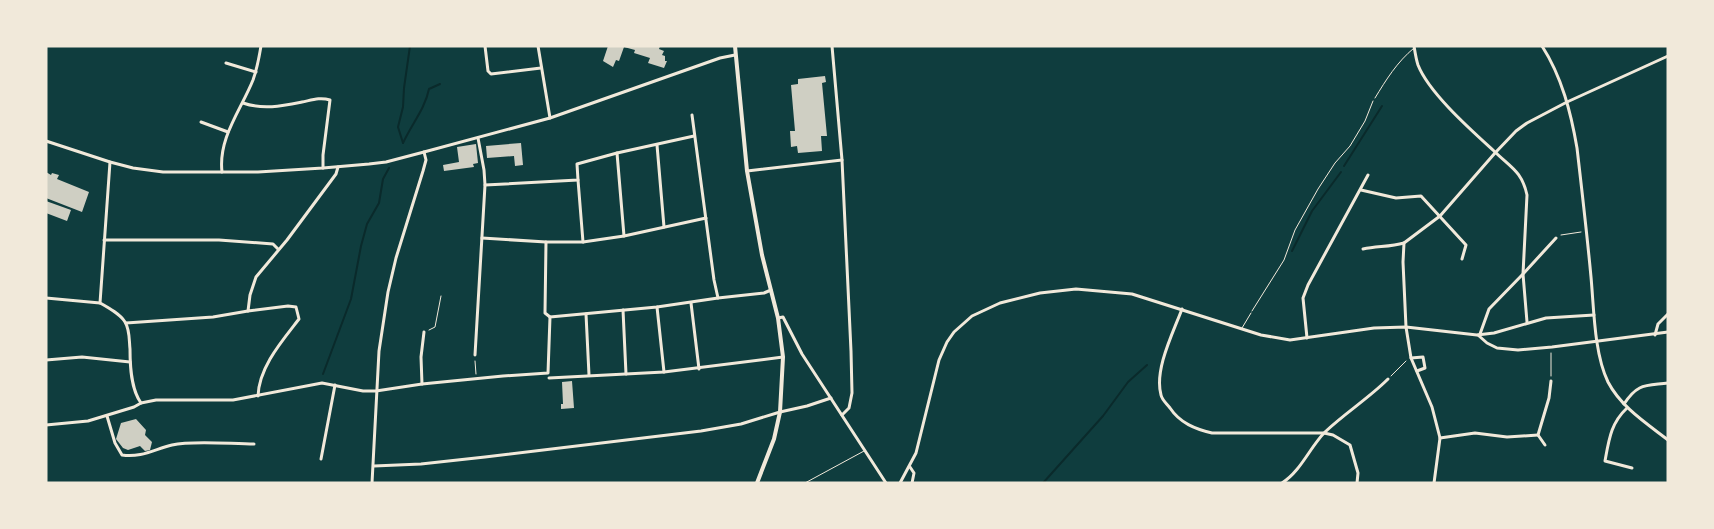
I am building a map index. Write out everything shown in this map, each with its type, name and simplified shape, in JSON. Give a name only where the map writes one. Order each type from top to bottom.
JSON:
[{"type":"street","points":[[222,172],[221,161],[228,132],[256,72],[261,46]]},
{"type":"street","points":[[485,46],[488,71],[492,74],[541,68]]},
{"type":"street","points":[[538,46],[550,118]]},
{"type":"street","points":[[735,46],[747,171],[762,255],[778,318],[783,357],[780,412],[774,439],[758,483]]},
{"type":"street","points":[[832,46],[842,160],[852,392],[849,408],[842,415]]},
{"type":"street","points":[[1542,46],[1557,74],[1573,124],[1600,357],[1609,383],[1627,408],[1668,440]]},
{"type":"street","points":[[1414,47],[1418,65],[1426,80],[1495,153],[1518,171],[1525,183],[1527,195],[1524,274],[1527,322]]},
{"type":"street","points":[[46,141],[110,162],[133,168],[163,172],[323,168],[386,162],[550,118],[720,58],[735,55]]},
{"type":"street","points":[[1363,249],[1375,246],[1391,247],[1404,244],[1440,216],[1495,153],[1516,131],[1527,123],[1567,102],[1668,56]]},
{"type":"street","points":[[226,63],[256,72]]},
{"type":"street","points":[[242,103],[255,107],[281,106],[322,98],[330,100],[323,168]]},
{"type":"street","points":[[692,115],[718,298]]},
{"type":"street","points":[[201,122],[228,132]]},
{"type":"street","points":[[583,242],[575,164],[617,152],[694,136]]},
{"type":"street","points":[[474,355],[485,186],[478,138]]},
{"type":"street","points":[[657,145],[664,227]]},
{"type":"street","points":[[372,483],[379,351],[388,292],[396,258],[426,160],[424,152]]},
{"type":"street","points":[[617,152],[624,236]]},
{"type":"street","points":[[747,171],[842,160]]},
{"type":"street","points":[[100,304],[110,162]]},
{"type":"street","points":[[248,310],[250,295],[256,277],[287,240],[336,174],[338,167]]},
{"type":"street","points":[[1306,338],[1303,298],[1308,285],[1368,175]]},
{"type":"street","points":[[485,186],[578,180]]},
{"type":"street","points":[[1361,190],[1396,198],[1421,196],[1466,244],[1462,259]]},
{"type":"street","points":[[482,238],[583,242],[624,236],[706,218]]},
{"type":"street","points":[[1479,334],[1489,309],[1556,238]]},
{"type":"street","points":[[104,240],[235,241],[273,244],[278,249]]},
{"type":"street","points":[[46,425],[88,421],[108,416],[141,403],[167,399],[234,400],[322,383],[376,391],[477,378],[548,373],[550,317],[546,313],[546,242]]},
{"type":"street","points":[[1404,244],[1406,327],[1411,358],[1432,406],[1440,438],[1434,483]]},
{"type":"street","points":[[900,483],[916,453],[939,360],[947,342],[972,316],[1000,303],[1040,293],[1076,289],[1132,294],[1242,329],[1273,338],[1290,340],[1374,328],[1406,327],[1479,334],[1494,333],[1546,318],[1594,315]]},
{"type":"street","points":[[550,317],[691,303],[764,293],[771,290]]},
{"type":"street","points":[[46,298],[100,304],[109,308],[126,323],[129,332],[130,362],[137,397],[141,403]]},
{"type":"street","points":[[691,303],[699,369]]},
{"type":"street","points":[[126,323],[212,317],[248,310],[296,307],[299,319],[274,353],[258,386],[258,396]]},
{"type":"street","points":[[658,307],[664,372]]},
{"type":"street","points":[[622,310],[626,374]]},
{"type":"street","points":[[1182,310],[1164,355],[1160,376],[1161,396],[1176,417],[1197,430],[1212,433],[1333,435],[1350,445],[1358,473],[1357,483]]},
{"type":"street","points":[[586,314],[589,376]]},
{"type":"street","points":[[1655,335],[1658,324],[1668,314]]},
{"type":"street","points":[[778,318],[783,317],[802,354],[886,483]]},
{"type":"street","points":[[422,384],[421,357],[424,332]]},
{"type":"street","points":[[1479,334],[1487,344],[1497,348],[1518,350],[1668,332]]},
{"type":"street","points":[[46,360],[82,357],[130,362]]},
{"type":"street","points":[[548,378],[699,369],[783,357]]},
{"type":"street","points":[[1411,358],[1422,357],[1425,368],[1417,371]]},
{"type":"street","points":[[1282,483],[1292,475],[1324,434],[1388,379]]},
{"type":"street","points":[[1538,435],[1551,381]]},
{"type":"street","points":[[1624,404],[1634,390],[1642,386],[1668,383]]},
{"type":"street","points":[[321,459],[335,384]]},
{"type":"street","points":[[374,466],[421,464],[701,431],[741,424],[831,398]]},
{"type":"street","points":[[1627,408],[1618,416],[1614,425],[1605,460],[1632,468]]},
{"type":"street","points":[[108,416],[115,443],[122,454],[128,456],[144,454],[172,445],[254,444]]},
{"type":"street","points":[[1440,438],[1475,433],[1508,437],[1538,435]]},
{"type":"street","points":[[1538,435],[1545,445]]},
{"type":"street","points":[[910,466],[914,473],[912,483]]},
{"type":"lane","points":[[1374,98],[1392,72],[1414,47]]},
{"type":"lane","points":[[1242,329],[1251,314]]},
{"type":"lane","points":[[805,483],[864,450]]},
{"type":"path","points":[[1251,314],[1284,260],[1295,230],[1318,188],[1355,138],[1365,121],[1374,98]]},
{"type":"path","points":[[1556,238],[1561,235],[1586,232]]},
{"type":"path","points":[[424,332],[435,327],[441,296]]},
{"type":"path","points":[[1551,381],[1552,347]]},
{"type":"path","points":[[474,355],[477,378]]},
{"type":"path","points":[[1388,379],[1411,358]]},
{"type":"building","points":[[608,46],[660,46],[659,49],[664,51],[662,55],[665,56],[665,61],[667,61],[664,68],[648,63],[650,58],[634,53],[635,50],[624,47],[619,61],[616,60],[613,67],[603,61]]},
{"type":"building","points":[[825,76],[826,82],[822,83],[827,136],[821,136],[822,151],[798,153],[797,146],[791,147],[790,131],[795,131],[791,85],[798,84],[798,79]]},
{"type":"building","points":[[521,143],[523,165],[515,166],[514,156],[487,158],[486,146]]},
{"type":"building","points":[[476,144],[478,163],[473,164],[474,167],[444,171],[443,165],[459,162],[457,147]]},
{"type":"building","points":[[46,172],[51,175],[52,173],[59,175],[57,179],[89,192],[82,212],[46,198]]},
{"type":"building","points":[[46,201],[71,210],[67,221],[46,213]]},
{"type":"building","points":[[572,381],[574,408],[561,409],[561,404],[563,404],[562,382]]},
{"type":"building","points":[[136,419],[146,430],[145,435],[152,442],[150,450],[145,451],[140,446],[128,450],[123,448],[116,439],[121,423]]},
{"type":"waterway","points":[[403,143],[398,127],[403,107],[410,46]]},
{"type":"waterway","points":[[403,143],[421,110],[429,89],[440,84]]},
{"type":"waterway","points":[[1344,166],[1382,106]]},
{"type":"waterway","points":[[323,374],[351,299],[367,224],[379,203],[383,179],[389,168]]},
{"type":"waterway","points":[[1292,251],[1312,211],[1341,172]]},
{"type":"waterway","points":[[1043,483],[1103,416],[1128,382],[1147,365]]}]
